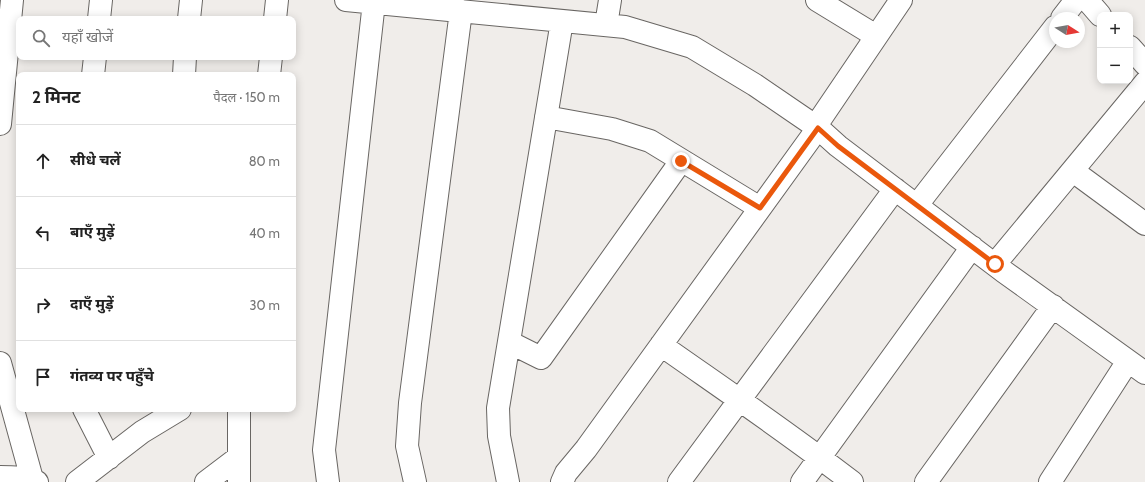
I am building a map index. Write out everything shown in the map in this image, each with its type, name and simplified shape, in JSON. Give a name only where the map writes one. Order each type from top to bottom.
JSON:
[{"type":"street","points":[[0,124],[12,0]]},
{"type":"street","points":[[99,16],[101,0]]},
{"type":"street","points":[[189,16],[191,0]]},
{"type":"street","points":[[275,16],[277,0]]},
{"type":"street","points":[[346,0],[470,8],[625,27],[692,48],[755,85],[816,127],[972,247],[1137,367],[1050,482]]},
{"type":"street","points":[[606,25],[610,0]]},
{"type":"street","points":[[817,0],[876,36]]},
{"type":"street","points":[[562,482],[566,473],[586,449],[760,208],[901,0]]},
{"type":"street","points":[[1067,12],[1076,0]]},
{"type":"street","points":[[1086,0],[1097,12]]},
{"type":"street","points":[[328,482],[324,450],[374,2]]},
{"type":"street","points":[[415,482],[407,446],[410,403],[470,8]]},
{"type":"street","points":[[508,482],[498,436],[498,408],[562,20]]},
{"type":"street","points":[[917,205],[1049,35]]},
{"type":"street","points":[[1131,48],[1145,64]]},
{"type":"street","points":[[93,72],[95,60]]},
{"type":"street","points":[[184,72],[185,60]]},
{"type":"street","points":[[269,72],[271,60]]},
{"type":"street","points":[[995,264],[1145,83]]},
{"type":"street","points":[[546,117],[612,129],[650,141],[760,208]]},
{"type":"street","points":[[509,342],[541,358],[681,161]]},
{"type":"street","points":[[1073,171],[1145,224]]},
{"type":"street","points":[[679,482],[895,189]]},
{"type":"street","points":[[802,482],[972,247]]},
{"type":"street","points":[[926,482],[1053,306]]},
{"type":"street","points":[[661,345],[740,399],[852,482]]},
{"type":"street","points":[[7,369],[16,405]]},
{"type":"street","points":[[0,477],[11,477],[35,481],[18,412]]},
{"type":"street","points":[[86,412],[109,458]]},
{"type":"street","points":[[77,482],[109,458],[154,417],[170,412]]},
{"type":"street","points":[[238,482],[239,412]]},
{"type":"street","points":[[206,482],[239,457]]},
{"type":"route","points":[[681,161],[760,208],[818,128],[838,146],[995,264]]}]
